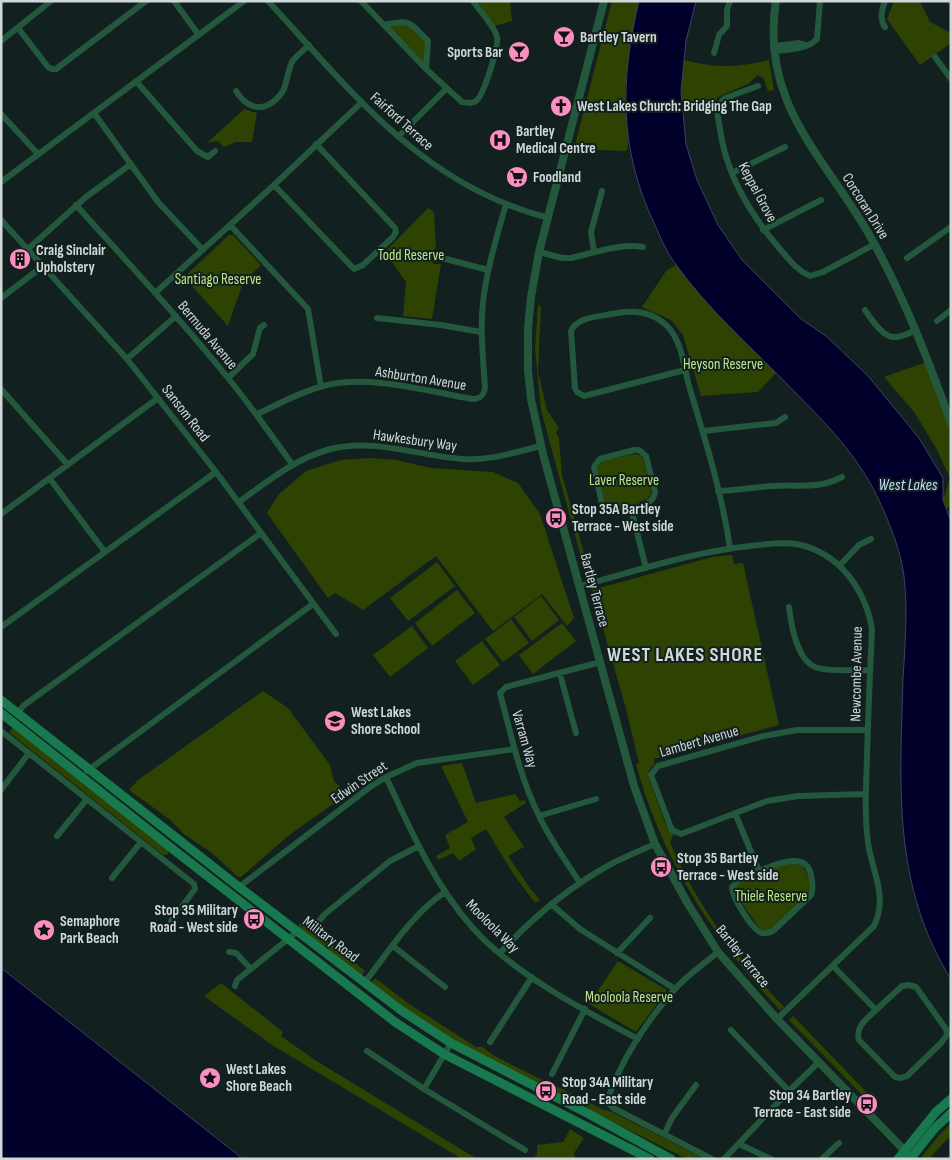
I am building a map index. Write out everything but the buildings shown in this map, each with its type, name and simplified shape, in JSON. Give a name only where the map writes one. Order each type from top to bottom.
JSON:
[{"type":"main road","name":"Military Road","points":[[1,700],[239,887],[402,1011],[451,1043],[587,1113],[647,1155]]},
{"type":"main road","name":"Military Road","points":[[1,713],[288,940],[395,1022],[444,1054],[647,1155],[671,1159]]},
{"type":"main road","points":[[898,1159],[936,1112],[951,1099]]},
{"type":"main road","points":[[911,1158],[935,1128],[951,1112]]},
{"type":"street","points":[[1,40],[51,1]]},
{"type":"street","points":[[18,28],[48,67],[56,69],[146,1]]},
{"type":"street","points":[[174,1],[198,34]]},
{"type":"street","points":[[1,182],[244,1]]},
{"type":"street","name":"Fairford Terrace","points":[[268,1],[362,102],[398,137],[433,165],[469,186],[506,204],[549,218]]},
{"type":"street","points":[[361,1],[446,89],[462,102],[474,102],[481,95],[498,43],[495,31],[473,1]]},
{"type":"street","name":"Bartley Terrace","points":[[604,1],[539,252],[529,312],[528,356],[531,399],[541,446],[634,786],[655,844],[688,904],[718,952],[777,1019],[911,1158]]},
{"type":"street","points":[[714,53],[719,35],[728,26],[727,10],[730,1]]},
{"type":"street","name":"Corcoran Drive","points":[[776,1],[774,13],[775,48],[782,87],[795,120],[875,244],[916,330],[951,423]]},
{"type":"street","points":[[775,48],[799,44],[810,45],[816,39],[820,1]]},
{"type":"street","points":[[884,27],[881,22],[881,14],[885,1]]},
{"type":"street","points":[[384,25],[404,21],[410,23],[428,41],[426,69]]},
{"type":"street","points":[[236,91],[240,98],[248,104],[262,108],[267,106],[284,90],[289,68],[294,60],[309,46]]},
{"type":"street","points":[[934,56],[951,79]]},
{"type":"street","points":[[136,81],[197,151],[208,157],[215,151]]},
{"type":"street","name":"Keppel Grove","points":[[758,86],[725,98],[717,110],[721,142],[732,173],[752,214],[763,230],[796,268],[810,276],[823,272],[875,244]]},
{"type":"street","points":[[398,137],[446,89]]},
{"type":"street","points":[[155,293],[362,102]]},
{"type":"street","points":[[94,113],[158,202],[203,250]]},
{"type":"street","points":[[1,114],[38,154]]},
{"type":"street","points":[[274,185],[354,269],[357,270],[393,237],[396,232],[395,228],[316,144]]},
{"type":"street","points":[[732,173],[785,148]]},
{"type":"street","points":[[28,249],[76,205],[131,164]]},
{"type":"street","points":[[594,252],[591,232],[602,191]]},
{"type":"street","points":[[763,230],[821,200]]},
{"type":"street","name":"Ashburton Avenue","points":[[257,414],[320,386],[344,383],[365,382],[477,399],[484,392],[485,387],[481,332],[483,302],[488,270],[506,204]]},
{"type":"street","name":"Bermuda Avenue","points":[[76,205],[176,316],[228,378],[257,414],[292,464]]},
{"type":"street","name":"Sansom Road","points":[[1,220],[127,359],[239,502],[336,634]]},
{"type":"street","points":[[230,225],[308,309],[320,386]]},
{"type":"street","points":[[907,258],[951,227]]},
{"type":"street","points":[[539,252],[562,258],[571,258],[634,245],[644,247]]},
{"type":"street","points":[[438,257],[488,270]]},
{"type":"street","points":[[1,298],[43,266]]},
{"type":"street","points":[[865,310],[885,333],[892,337],[898,337],[916,330]]},
{"type":"street","points":[[936,320],[951,310]]},
{"type":"street","points":[[685,370],[584,396],[575,388],[571,331],[573,326],[579,321],[625,311],[645,313],[663,322],[673,334],[677,342],[703,431],[726,520],[730,548]]},
{"type":"street","points":[[127,359],[176,316]]},
{"type":"street","points":[[377,318],[441,325],[481,332]]},
{"type":"street","points":[[228,378],[253,354],[260,328],[264,325]]},
{"type":"street","points":[[1,389],[68,465]]},
{"type":"street","points":[[1,514],[158,398]]},
{"type":"street","points":[[703,431],[776,423],[785,417]]},
{"type":"street","name":"Hawkesbury Way","points":[[239,502],[292,464],[329,450],[353,446],[389,447],[470,460],[494,458],[541,446]]},
{"type":"street","points":[[639,450],[646,456],[655,496],[648,503],[631,509],[613,512],[604,507],[594,467],[600,459],[639,450]]},
{"type":"street","points":[[1,628],[216,472]]},
{"type":"street","points":[[718,492],[775,486],[818,486],[842,477]]},
{"type":"street","points":[[50,479],[105,552]]},
{"type":"street","points":[[631,509],[646,568]]},
{"type":"street","points":[[18,713],[23,706],[261,533]]},
{"type":"street","points":[[840,566],[859,544],[871,539]]},
{"type":"street","name":"Newcombe Avenue","points":[[580,586],[730,548],[771,543],[797,545],[824,555],[840,566],[853,580],[868,609],[872,629],[865,794],[866,822],[869,848],[881,900],[880,914],[874,926],[777,1019]]},
{"type":"street","points":[[81,776],[313,604]]},
{"type":"street","points":[[789,607],[791,624],[802,653],[808,662],[822,668],[870,670]]},
{"type":"street","name":"Varram Way","points":[[580,883],[555,846],[539,816],[522,775],[500,693],[506,687],[601,662]]},
{"type":"street","points":[[560,674],[576,733]]},
{"type":"street","points":[[10,720],[1,730],[194,884],[195,889],[171,920]]},
{"type":"street","name":"Lambert Avenue","points":[[865,794],[798,796],[767,801],[681,834],[676,833],[670,825],[651,775],[658,766],[764,736],[797,730],[867,730]]},
{"type":"street","name":"Edwin Street","points":[[239,887],[370,786],[386,777],[417,763],[515,749]]},
{"type":"street","points":[[1,790],[29,753]]},
{"type":"street","name":"Mooloola Way","points":[[386,777],[419,846],[445,892],[473,928],[500,953],[532,977],[585,1010],[638,1039]]},
{"type":"street","points":[[57,836],[87,799]]},
{"type":"street","points":[[539,816],[596,799]]},
{"type":"street","points":[[735,813],[759,871]]},
{"type":"street","points":[[112,878],[141,842]]},
{"type":"street","points":[[500,953],[524,927],[580,883],[613,863],[655,844]]},
{"type":"street","points":[[318,922],[325,914],[390,861],[419,846]]},
{"type":"street","points":[[171,865],[179,854]]},
{"type":"street","points":[[798,860],[803,862],[810,870],[813,888],[811,895],[769,933],[758,931],[732,892],[732,887],[738,880],[759,871],[778,864],[798,860]]},
{"type":"street","points":[[366,982],[411,924],[445,892]]},
{"type":"street","points":[[551,904],[580,929],[675,989]]},
{"type":"street","points":[[617,953],[650,918]]},
{"type":"street","points":[[235,986],[237,980],[298,931]]},
{"type":"street","points":[[393,946],[445,987]]},
{"type":"street","points":[[229,952],[236,953],[251,969]]},
{"type":"street","points":[[712,1159],[613,1108],[609,1104],[608,1098],[638,1039],[675,989],[718,952]]},
{"type":"street","points":[[833,966],[876,1010]]},
{"type":"street","points":[[490,1042],[532,977]]},
{"type":"street","points":[[909,984],[916,987],[946,1029],[947,1035],[907,1076],[895,1077],[859,1040],[857,1033],[859,1027],[876,1010],[902,986],[909,984]]},
{"type":"street","points":[[552,1074],[585,1010]]},
{"type":"street","points":[[731,1030],[789,1091]]},
{"type":"street","points":[[424,1089],[451,1043]]},
{"type":"street","points":[[367,1051],[424,1089],[525,1150]]},
{"type":"street","points":[[724,1159],[819,1062]]},
{"type":"street","points":[[665,1134],[672,1118],[696,1084]]},
{"type":"street","points":[[822,1159],[839,1143]]},
{"type":"street","points":[[738,1144],[771,1159]]},
{"type":"green space","points":[[477,1],[510,1],[512,21],[495,26]]},
{"type":"green space","points":[[612,1],[639,1],[626,75],[627,151],[574,149]]},
{"type":"green space","points":[[894,1],[917,1],[921,4],[930,22],[951,33],[951,43],[920,65],[887,19]]},
{"type":"green space","points":[[404,21],[428,41],[426,69],[384,25]]},
{"type":"green space","points":[[684,60],[726,66],[769,60],[774,90],[768,91],[764,79],[758,75],[748,84],[718,97],[711,108],[682,103],[681,90]]},
{"type":"green space","points":[[244,109],[257,113],[252,142],[236,142],[224,147],[218,141],[207,143]]},
{"type":"green space","name":"Todd Reserve","points":[[428,208],[434,212],[436,248],[431,253],[430,259],[434,264],[441,264],[432,319],[403,316],[406,282],[385,252]]},
{"type":"green space","name":"Santiago Reserve","points":[[229,235],[233,235],[261,265],[243,283],[228,326],[184,277]]},
{"type":"green space","name":"Heyson Reserve","points":[[676,265],[708,304],[776,373],[758,392],[701,396],[683,335],[671,320],[642,307],[666,271]]},
{"type":"green space","points":[[538,305],[541,307],[538,372],[547,410],[559,428],[556,433],[559,438],[562,475],[591,578],[587,579],[541,410],[535,349]]},
{"type":"green space","points":[[929,361],[951,423],[951,506],[946,509],[943,500],[950,478],[936,448],[914,412],[884,377]]},
{"type":"green space","name":"Laver Reserve","points":[[634,454],[643,458],[651,490],[650,495],[647,499],[625,507],[614,508],[609,506],[605,503],[597,468],[603,461]]},
{"type":"green space","points":[[369,458],[396,460],[431,468],[493,472],[518,483],[540,514],[574,618],[567,626],[542,594],[493,631],[436,556],[363,610],[335,593],[328,598],[267,513],[278,495],[306,471],[341,460]]},
{"type":"green space","points":[[732,555],[734,564],[743,563],[779,725],[654,759],[655,764],[650,769],[648,776],[666,825],[674,834],[670,842],[692,887],[734,950],[784,1007],[780,1010],[733,955],[712,926],[675,865],[660,832],[636,764],[639,763],[626,709],[592,590],[712,557]]},
{"type":"green space","points":[[437,562],[455,586],[408,621],[390,598]]},
{"type":"green space","points":[[457,590],[475,613],[432,646],[415,623]]},
{"type":"green space","points":[[541,596],[559,620],[532,641],[514,617]]},
{"type":"green space","points":[[511,619],[529,643],[503,662],[485,639]]},
{"type":"green space","points":[[562,623],[576,641],[533,674],[519,655]]},
{"type":"green space","points":[[412,626],[428,648],[390,677],[373,655]]},
{"type":"green space","points":[[482,641],[500,665],[473,685],[455,661]]},
{"type":"green space","points":[[263,691],[288,708],[330,765],[334,781],[347,794],[288,836],[241,877],[238,877],[212,853],[184,834],[169,819],[129,790],[138,780]]},
{"type":"green space","points":[[13,728],[169,851],[167,855],[163,855],[10,733]]},
{"type":"green space","points":[[462,763],[476,803],[515,794],[520,801],[524,800],[526,803],[504,817],[524,847],[508,856],[540,900],[535,903],[514,875],[486,829],[471,838],[476,849],[459,861],[453,853],[438,860],[436,856],[450,848],[445,835],[468,822],[441,766]]},
{"type":"green space","name":"Thiele Reserve","points":[[799,863],[807,873],[810,886],[808,894],[773,929],[767,931],[760,929],[736,895],[735,885],[777,867]]},
{"type":"green space","points":[[302,921],[365,971],[361,976],[298,926]]},
{"type":"green space","name":"Mooloola Reserve","points":[[618,961],[667,990],[636,1032],[589,1004]]},
{"type":"green space","points":[[375,978],[409,1004],[476,1047],[483,1047],[493,1055],[542,1080],[540,1085],[445,1038],[371,983]]},
{"type":"green space","points":[[221,983],[283,1032],[281,1036],[315,1060],[477,1159],[462,1159],[272,1045],[204,996]]},
{"type":"green space","points":[[793,1016],[875,1101],[873,1106],[789,1020]]},
{"type":"green space","points":[[544,1080],[705,1159],[688,1159],[675,1153],[599,1115],[582,1104],[541,1086]]},
{"type":"green space","points":[[951,1123],[951,1135],[929,1159],[920,1159],[939,1135]]},
{"type":"green space","points":[[570,1129],[584,1138],[574,1153],[575,1159],[533,1159],[537,1154],[537,1145],[563,1142]]},
{"type":"water","name":"West Lakes","points":[[639,1],[696,1],[686,41],[681,91],[686,144],[697,180],[718,225],[742,260],[801,319],[826,336],[868,376],[919,438],[943,478],[943,500],[951,521],[951,979],[932,943],[918,907],[909,871],[904,834],[901,796],[901,757],[906,602],[903,567],[896,542],[874,490],[840,440],[702,297],[667,251],[643,195],[634,168],[629,141],[626,114],[626,86],[628,59]]},
{"type":"water","points":[[1,968],[243,1159],[1,1159]]},
{"type":"place","name":"Bartley Tavern","points":[[564,37]]},
{"type":"place","name":"Sports Bar","points":[[519,52]]},
{"type":"place","name":"West Lakes Church: Bridging The Gap","points":[[561,106]]},
{"type":"place","name":"Bartley Medical Centre","points":[[500,140]]},
{"type":"place","name":"Foodland","points":[[517,177]]},
{"type":"place","name":"Craig Sinclair Upholstery","points":[[20,259]]},
{"type":"place","name":"Stop 35A Bartley Terrace - West side","points":[[556,518]]},
{"type":"place","name":"West Lakes Shore School","points":[[335,721]]},
{"type":"place","name":"Stop 35 Bartley Terrace - West side","points":[[661,867]]},
{"type":"place","name":"Stop 35 Military Road - West side","points":[[254,919]]},
{"type":"place","name":"Semaphore Park Beach","points":[[44,930]]},
{"type":"place","name":"West Lakes Shore Beach","points":[[210,1078]]},
{"type":"place","name":"Stop 34A Military Road - East side","points":[[546,1091]]},
{"type":"place","name":"Stop 34 Bartley Terrace - East side","points":[[867,1104]]},
{"type":"district","name":"WEST LAKES SHORE","points":[[685,654]]}]
